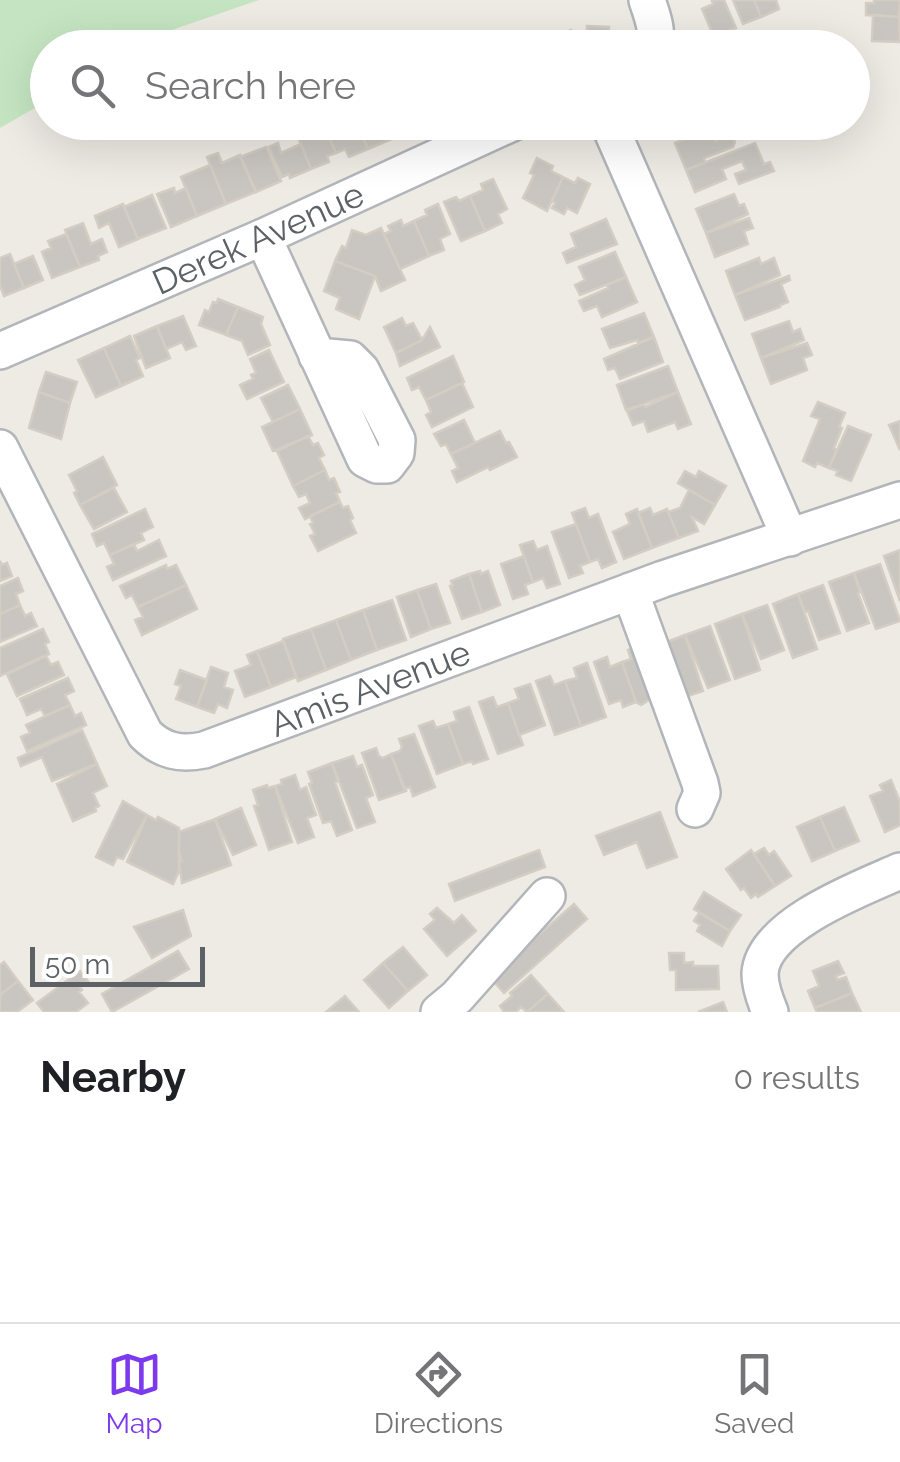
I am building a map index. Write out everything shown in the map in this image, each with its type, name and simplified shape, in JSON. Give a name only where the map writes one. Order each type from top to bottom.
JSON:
[{"type":"street","points":[[649,1],[656,30]]},
{"type":"street","name":"Derek Avenue","points":[[0,351],[475,140]]},
{"type":"street","points":[[616,140],[790,538]]},
{"type":"street","points":[[263,237],[317,356]]},
{"type":"street","name":"Amis Avenue","points":[[0,448],[145,734],[179,753],[204,750],[630,592],[900,500]]},
{"type":"street","points":[[630,592],[700,783],[702,794],[696,810]]},
{"type":"street","points":[[770,1012],[760,975],[774,944],[794,925],[828,903],[900,871]]},
{"type":"street","points":[[455,1007],[547,896]]},
{"type":"green space","points":[[0,0],[259,0],[172,30],[30,30],[30,111],[0,128]]},
{"type":"building","points":[[724,0],[736,28],[711,30],[702,9],[712,1]]},
{"type":"building","points":[[733,0],[754,0],[761,17],[743,24]]},
{"type":"building","points":[[754,0],[776,0],[779,9],[761,17]]},
{"type":"building","points":[[900,0],[899,17],[866,15],[866,3]]},
{"type":"building","points":[[873,15],[899,17],[900,42],[872,41]]},
{"type":"building","points":[[587,26],[609,27],[609,30],[587,30]]},
{"type":"building","points":[[299,140],[330,140],[336,153],[327,156],[329,162],[311,169]]},
{"type":"building","points":[[330,140],[364,140],[368,149],[349,157],[345,149],[336,153]]},
{"type":"building","points":[[364,140],[389,140],[368,149]]},
{"type":"building","points":[[735,142],[733,147],[704,158],[705,163],[686,170],[675,143]]},
{"type":"building","points":[[278,143],[281,153],[301,144],[311,169],[290,178],[289,174],[282,177],[269,147]]},
{"type":"building","points":[[755,143],[764,164],[770,162],[774,171],[739,184],[735,174],[746,170],[742,161],[722,169],[726,179],[695,192],[686,170]]},
{"type":"building","points":[[266,147],[281,181],[256,192],[240,157]]},
{"type":"building","points":[[218,153],[222,163],[240,155],[256,192],[226,204],[207,157]]},
{"type":"building","points":[[537,158],[563,177],[547,211],[523,198]]},
{"type":"building","points":[[210,165],[226,204],[197,216],[181,177]]},
{"type":"building","points":[[563,177],[590,184],[577,213],[567,208],[564,214],[552,208]]},
{"type":"building","points":[[493,179],[507,209],[498,214],[502,223],[485,231],[470,196],[483,190],[481,184]]},
{"type":"building","points":[[174,188],[175,193],[186,188],[197,216],[171,227],[157,194]]},
{"type":"building","points":[[734,194],[748,214],[706,233],[696,209]]},
{"type":"building","points":[[152,195],[166,228],[138,239],[124,207]]},
{"type":"building","points":[[470,196],[485,231],[461,241],[444,202]]},
{"type":"building","points":[[123,204],[138,239],[119,247],[109,223],[99,228],[95,216]]},
{"type":"building","points":[[438,204],[450,234],[440,239],[444,250],[429,256],[414,221]]},
{"type":"building","points":[[749,218],[753,228],[744,231],[748,244],[715,257],[706,233]]},
{"type":"building","points":[[606,219],[617,244],[567,263],[563,253],[576,247],[571,234]]},
{"type":"building","points":[[401,220],[403,226],[414,221],[429,256],[400,269],[384,234],[391,231],[388,226]]},
{"type":"building","points":[[83,223],[91,244],[102,239],[107,252],[98,256],[99,260],[80,267],[65,230]]},
{"type":"building","points":[[381,228],[405,280],[381,291],[375,276],[335,261],[342,246],[346,248],[352,230],[366,235]]},
{"type":"building","points":[[66,234],[80,267],[52,278],[42,252],[51,248],[48,241]]},
{"type":"building","points":[[615,252],[626,277],[580,295],[575,285],[585,280],[579,267]]},
{"type":"building","points":[[10,254],[24,288],[4,296],[0,258]]},
{"type":"building","points":[[33,256],[43,280],[24,288],[14,264]]},
{"type":"building","points":[[759,258],[761,264],[774,258],[780,275],[735,295],[726,271]]},
{"type":"building","points":[[335,261],[375,276],[359,319],[336,309],[340,298],[324,291]]},
{"type":"building","points":[[789,276],[790,280],[781,284],[788,302],[745,320],[735,295]]},
{"type":"building","points":[[626,277],[637,302],[602,317],[597,306],[584,311],[579,301]]},
{"type":"building","points":[[218,299],[238,307],[226,335],[199,325],[205,310],[209,312]]},
{"type":"building","points":[[238,307],[263,317],[261,324],[270,345],[248,355],[242,341],[226,335]]},
{"type":"building","points":[[644,313],[654,337],[610,348],[602,329]]},
{"type":"building","points":[[183,316],[196,346],[186,350],[182,342],[166,349],[157,326]]},
{"type":"building","points":[[402,318],[406,326],[413,323],[422,340],[396,353],[384,327]]},
{"type":"building","points":[[789,321],[793,332],[800,329],[804,340],[761,358],[752,334]]},
{"type":"building","points":[[157,326],[170,358],[146,368],[134,336]]},
{"type":"building","points":[[430,327],[440,347],[400,366],[396,353],[422,340]]},
{"type":"building","points":[[130,336],[143,376],[121,386],[104,348]]},
{"type":"building","points":[[654,337],[663,362],[620,379],[615,368],[608,370],[604,359]]},
{"type":"building","points":[[807,343],[812,355],[803,358],[807,370],[771,384],[761,358]]},
{"type":"building","points":[[104,348],[121,386],[96,397],[78,360]]},
{"type":"building","points":[[269,350],[284,382],[247,399],[240,385],[256,373],[250,359]]},
{"type":"building","points":[[453,356],[464,382],[426,400],[419,387],[412,390],[407,378]]},
{"type":"building","points":[[668,366],[678,392],[626,410],[617,385]]},
{"type":"building","points":[[46,372],[77,382],[70,403],[39,392]]},
{"type":"building","points":[[462,383],[473,407],[432,427],[426,415],[431,412],[426,400]]},
{"type":"building","points":[[288,385],[300,409],[273,422],[261,398]]},
{"type":"building","points":[[39,392],[70,403],[61,439],[29,428]]},
{"type":"building","points":[[678,392],[691,424],[678,429],[675,422],[648,432],[644,421],[633,425],[627,411]]},
{"type":"building","points":[[818,402],[845,413],[829,468],[803,461],[820,419],[811,416]]},
{"type":"building","points":[[300,409],[312,435],[273,451],[262,427]]},
{"type":"building","points":[[464,420],[475,443],[451,454],[434,434]]},
{"type":"building","points":[[900,421],[900,450],[889,425]]},
{"type":"building","points":[[848,426],[871,435],[851,481],[829,468]]},
{"type":"building","points":[[500,431],[517,457],[457,482],[452,471],[458,468],[451,454]]},
{"type":"building","points":[[308,436],[313,445],[318,443],[324,455],[319,458],[325,470],[293,486],[277,451]]},
{"type":"building","points":[[103,457],[117,485],[80,505],[69,475]]},
{"type":"building","points":[[325,470],[329,480],[334,478],[340,502],[305,519],[299,508],[310,503],[306,494],[299,497],[293,486]]},
{"type":"building","points":[[685,471],[696,477],[699,471],[726,486],[715,505],[678,483]]},
{"type":"building","points":[[114,488],[127,512],[94,529],[80,505]]},
{"type":"building","points":[[689,490],[715,505],[704,524],[692,517],[698,531],[679,538],[668,512],[680,508]]},
{"type":"building","points":[[340,502],[343,508],[348,506],[356,533],[318,551],[310,536],[315,534],[310,516]]},
{"type":"building","points":[[585,508],[589,518],[598,514],[616,562],[602,568],[598,559],[590,562],[572,513]]},
{"type":"building","points":[[650,508],[653,515],[667,509],[679,538],[652,548],[638,513]]},
{"type":"building","points":[[145,509],[153,527],[141,533],[144,540],[110,555],[104,543],[97,546],[92,534]]},
{"type":"building","points":[[637,509],[652,548],[624,559],[613,532],[630,524],[626,514]]},
{"type":"building","points":[[576,524],[590,562],[580,566],[583,573],[569,578],[552,532]]},
{"type":"building","points":[[159,540],[166,556],[113,580],[107,567],[114,564],[110,555],[134,544],[137,551]]},
{"type":"building","points":[[533,541],[537,550],[547,546],[560,584],[547,588],[543,578],[533,582],[520,545]]},
{"type":"building","points":[[900,550],[900,601],[884,556]]},
{"type":"building","points":[[524,556],[533,582],[525,585],[528,594],[513,599],[501,564]]},
{"type":"building","points":[[0,561],[2,565],[7,563],[12,576],[0,581]]},
{"type":"building","points":[[880,564],[900,621],[876,629],[854,573]]},
{"type":"building","points":[[166,565],[167,569],[176,565],[186,585],[138,607],[132,595],[126,598],[120,586]]},
{"type":"building","points":[[488,571],[500,605],[482,612],[469,574]]},
{"type":"building","points":[[854,573],[869,623],[847,631],[829,582]]},
{"type":"building","points":[[469,574],[482,612],[462,619],[450,586],[451,581]]},
{"type":"building","points":[[18,578],[23,591],[16,594],[20,605],[0,614],[0,586]]},
{"type":"building","points":[[436,584],[450,623],[431,629],[417,590]]},
{"type":"building","points":[[186,585],[197,609],[142,635],[135,620],[143,617],[138,607]]},
{"type":"building","points":[[823,585],[840,633],[819,640],[798,594]]},
{"type":"building","points":[[417,590],[431,629],[411,637],[397,597]]},
{"type":"building","points":[[798,594],[817,649],[793,658],[773,604]]},
{"type":"building","points":[[392,600],[406,640],[377,650],[363,610]]},
{"type":"building","points":[[20,605],[25,616],[31,613],[37,626],[0,642],[0,614]]},
{"type":"building","points":[[767,605],[784,650],[761,659],[742,614]]},
{"type":"building","points":[[363,610],[377,650],[351,660],[336,620]]},
{"type":"building","points":[[742,614],[760,670],[735,679],[715,624]]},
{"type":"building","points":[[336,620],[351,660],[326,670],[311,629]]},
{"type":"building","points":[[710,626],[730,680],[708,688],[685,635]]},
{"type":"building","points":[[43,629],[49,654],[0,676],[0,648]]},
{"type":"building","points":[[311,629],[326,670],[298,681],[283,639]]},
{"type":"building","points":[[685,635],[703,691],[679,699],[659,645]]},
{"type":"building","points":[[283,641],[296,677],[271,687],[257,651]]},
{"type":"building","points":[[643,645],[652,698],[641,705],[636,702],[622,662],[631,659],[628,650]]},
{"type":"building","points":[[257,651],[271,687],[245,697],[235,671],[251,665],[247,655]]},
{"type":"building","points":[[46,656],[51,665],[58,662],[64,675],[17,696],[7,674]]},
{"type":"building","points":[[607,657],[610,667],[622,662],[636,702],[623,707],[621,700],[609,704],[594,662]]},
{"type":"building","points":[[587,663],[606,717],[581,726],[565,681],[577,678],[574,668]]},
{"type":"building","points":[[211,667],[228,673],[224,687],[233,690],[227,708],[218,704],[214,713],[197,707]]},
{"type":"building","points":[[180,670],[207,680],[197,707],[176,699],[181,686],[175,684]]},
{"type":"building","points":[[550,676],[554,685],[565,681],[581,726],[555,735],[536,681]]},
{"type":"building","points":[[68,678],[74,691],[65,695],[70,705],[45,716],[41,709],[27,715],[20,699]]},
{"type":"building","points":[[530,684],[545,725],[519,735],[508,703],[519,699],[515,689]]},
{"type":"building","points":[[493,697],[497,707],[508,703],[523,745],[498,754],[479,702]]},
{"type":"building","points":[[70,705],[75,716],[81,713],[86,725],[27,751],[21,737],[30,733],[26,725]]},
{"type":"building","points":[[469,707],[488,759],[463,764],[448,724],[457,721],[454,712]]},
{"type":"building","points":[[433,721],[436,728],[448,724],[463,764],[437,774],[419,726]]},
{"type":"building","points":[[82,730],[97,764],[52,781],[42,757],[21,766],[18,758]]},
{"type":"building","points":[[414,734],[435,787],[413,796],[410,787],[404,789],[391,754],[400,751],[399,739]]},
{"type":"building","points":[[376,748],[383,758],[391,754],[406,791],[379,800],[362,753]]},
{"type":"building","points":[[353,756],[357,767],[362,765],[373,795],[366,798],[375,822],[357,828],[332,763]]},
{"type":"building","points":[[332,763],[352,830],[337,836],[331,821],[323,823],[308,772]]},
{"type":"building","points":[[97,764],[107,786],[93,793],[99,806],[73,821],[57,784]]},
{"type":"building","points":[[295,775],[300,790],[306,787],[316,815],[307,818],[314,837],[298,843],[275,786]]},
{"type":"building","points":[[891,780],[900,802],[900,825],[885,832],[870,796],[883,791],[880,785]]},
{"type":"building","points":[[275,786],[292,842],[269,850],[254,806],[258,805],[253,790]]},
{"type":"building","points":[[123,801],[147,815],[123,859],[117,857],[113,865],[96,857]]},
{"type":"building","points":[[844,807],[859,841],[835,851],[820,817]]},
{"type":"building","points":[[241,808],[256,845],[233,855],[215,819]]},
{"type":"building","points":[[660,812],[677,857],[647,868],[637,842],[604,855],[596,836]]},
{"type":"building","points":[[147,815],[179,828],[179,871],[173,884],[127,862]]},
{"type":"building","points":[[820,817],[835,851],[812,861],[797,827]]},
{"type":"building","points":[[215,819],[231,865],[182,883],[179,832]]},
{"type":"building","points":[[764,848],[769,855],[774,851],[791,876],[775,886],[754,854]]},
{"type":"building","points":[[539,850],[545,867],[455,901],[449,884]]},
{"type":"building","points":[[751,850],[775,886],[751,898],[726,869]]},
{"type":"building","points":[[704,892],[741,915],[730,931],[694,909]]},
{"type":"building","points":[[574,904],[587,919],[504,993],[490,977]]},
{"type":"building","points":[[437,908],[454,923],[462,915],[476,931],[447,956],[424,929],[435,920],[430,914]]},
{"type":"building","points":[[183,910],[191,936],[152,958],[134,927]]},
{"type":"building","points":[[699,913],[730,931],[722,946],[697,931],[700,925],[694,921]]},
{"type":"building","points":[[403,947],[427,975],[408,991],[383,963]]},
{"type":"building","points":[[178,951],[189,969],[112,1012],[102,994]]},
{"type":"building","points":[[669,953],[684,953],[684,963],[693,962],[693,966],[718,966],[719,989],[676,990],[676,970],[670,970]]},
{"type":"building","points":[[838,961],[844,973],[836,976],[837,980],[846,977],[852,993],[815,1008],[808,991],[819,986],[813,971]]},
{"type":"building","points":[[4,962],[18,981],[0,995],[0,965]]},
{"type":"building","points":[[383,963],[408,991],[389,1008],[364,980]]},
{"type":"building","points":[[80,971],[88,981],[79,992],[88,1003],[76,1012],[44,1012],[37,1003]]},
{"type":"building","points":[[531,975],[548,994],[527,1012],[521,1007],[516,1012],[504,1012],[500,1006]]},
{"type":"building","points":[[18,981],[33,1000],[17,1012],[0,1012],[0,995]]},
{"type":"building","points":[[852,993],[861,1012],[817,1012],[815,1008]]},
{"type":"building","points":[[548,994],[564,1012],[527,1012]]},
{"type":"building","points":[[345,996],[359,1012],[326,1012]]},
{"type":"building","points":[[723,1002],[727,1012],[698,1012]]}]
